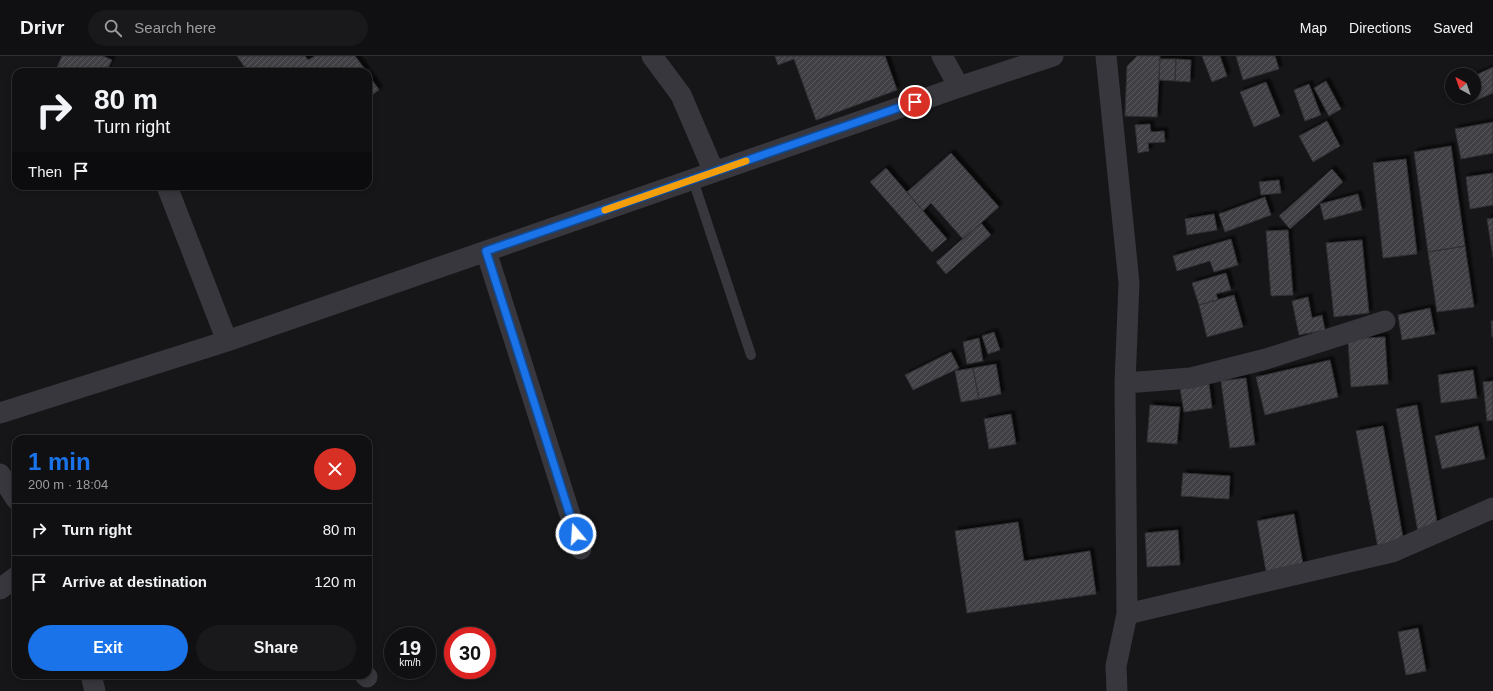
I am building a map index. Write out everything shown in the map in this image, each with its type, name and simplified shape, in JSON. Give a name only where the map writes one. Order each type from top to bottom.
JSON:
[{"type":"street","points":[[652,56],[681,94],[714,172]]},
{"type":"street","points":[[942,56],[959,87]]},
{"type":"street","points":[[0,413],[227,341],[959,87],[1053,56]]},
{"type":"street","points":[[1106,56],[1129,283],[1125,383],[1127,614],[1116,666],[1117,691]]},
{"type":"street","points":[[168,190],[227,341]]},
{"type":"street","points":[[486,251],[581,549]]},
{"type":"street","points":[[1125,383],[1198,376],[1266,359],[1385,321]]},
{"type":"street","points":[[0,474],[12,493]]},
{"type":"street","points":[[1127,614],[1392,552],[1493,508]]},
{"type":"street","points":[[0,589],[12,580]]},
{"type":"street","points":[[92,679],[94,691]]},
{"type":"lane","points":[[692,180],[751,356]]},
{"type":"building","points":[[62,56],[103,56],[112,60],[108,68],[57,68]]},
{"type":"building","points":[[237,56],[305,56],[308,60],[315,56],[355,56],[364,68],[245,68]]},
{"type":"building","points":[[775,56],[885,56],[897,90],[816,120],[794,59],[778,65]]},
{"type":"building","points":[[1137,56],[1160,56],[1157,117],[1125,116],[1127,66]]},
{"type":"building","points":[[1202,56],[1220,56],[1227,76],[1212,82]]},
{"type":"building","points":[[1236,56],[1275,56],[1279,69],[1243,80]]},
{"type":"building","points":[[1160,59],[1176,59],[1175,81],[1159,80]]},
{"type":"building","points":[[1176,59],[1191,60],[1190,82],[1175,81]]},
{"type":"building","points":[[1493,67],[1493,93],[1481,98],[1481,73]]},
{"type":"building","points":[[372,80],[379,90],[372,95]]},
{"type":"building","points":[[1326,81],[1341,109],[1329,116],[1314,88]]},
{"type":"building","points":[[1266,82],[1280,116],[1254,127],[1240,92]]},
{"type":"building","points":[[1309,84],[1321,115],[1305,121],[1294,90]]},
{"type":"building","points":[[1327,121],[1340,146],[1313,162],[1299,136]]},
{"type":"building","points":[[1493,122],[1493,153],[1461,159],[1455,129]]},
{"type":"building","points":[[1150,124],[1151,132],[1164,131],[1165,142],[1148,143],[1149,151],[1138,153],[1135,125]]},
{"type":"building","points":[[1451,146],[1465,246],[1428,252],[1414,152]]},
{"type":"building","points":[[951,153],[999,207],[963,239],[931,203],[923,211],[907,192]]},
{"type":"building","points":[[1406,159],[1417,254],[1383,258],[1373,163]]},
{"type":"building","points":[[886,168],[947,239],[932,252],[870,182]]},
{"type":"building","points":[[1332,169],[1343,182],[1290,229],[1279,216]]},
{"type":"building","points":[[1493,173],[1493,205],[1470,209],[1466,177]]},
{"type":"building","points":[[1279,180],[1281,193],[1261,195],[1259,182]]},
{"type":"building","points":[[1358,194],[1362,210],[1324,220],[1320,204]]},
{"type":"building","points":[[1265,197],[1271,215],[1225,232],[1219,214]]},
{"type":"building","points":[[1214,214],[1217,230],[1187,235],[1185,219]]},
{"type":"building","points":[[1493,218],[1493,257],[1487,219]]},
{"type":"building","points":[[981,223],[991,235],[946,274],[936,262]]},
{"type":"building","points":[[1288,230],[1293,295],[1271,296],[1266,231]]},
{"type":"building","points":[[1231,239],[1238,265],[1214,272],[1210,261],[1177,271],[1173,256]]},
{"type":"building","points":[[1362,240],[1369,313],[1334,317],[1326,243]]},
{"type":"building","points":[[1465,246],[1474,307],[1437,312],[1428,252]]},
{"type":"building","points":[[1226,273],[1231,290],[1216,294],[1218,300],[1199,305],[1192,283]]},
{"type":"building","points":[[1234,295],[1243,327],[1207,337],[1199,305]]},
{"type":"building","points":[[1308,297],[1312,318],[1322,315],[1325,330],[1299,335],[1292,301]]},
{"type":"building","points":[[1430,308],[1435,334],[1402,340],[1398,315]]},
{"type":"building","points":[[1491,321],[1493,321],[1493,337],[1492,337]]},
{"type":"building","points":[[994,332],[1000,350],[988,354],[982,336]]},
{"type":"building","points":[[1385,337],[1388,384],[1351,387],[1348,339]]},
{"type":"building","points":[[979,338],[983,361],[967,364],[963,342]]},
{"type":"building","points":[[951,352],[959,368],[913,390],[905,375]]},
{"type":"building","points":[[1330,360],[1338,397],[1265,415],[1256,377]]},
{"type":"building","points":[[996,364],[1001,394],[979,399],[973,368]]},
{"type":"building","points":[[973,368],[979,399],[961,402],[955,371]]},
{"type":"building","points":[[1473,370],[1477,398],[1441,403],[1438,375]]},
{"type":"building","points":[[1246,378],[1255,445],[1230,448],[1221,381]]},
{"type":"building","points":[[1493,381],[1493,420],[1487,421],[1483,382]]},
{"type":"building","points":[[1209,384],[1212,408],[1184,412],[1180,388]]},
{"type":"building","points":[[1150,405],[1180,407],[1177,444],[1147,442]]},
{"type":"building","points":[[1417,405],[1438,528],[1418,532],[1396,409]]},
{"type":"building","points":[[1011,414],[1016,444],[989,449],[984,419]]},
{"type":"building","points":[[1383,426],[1404,543],[1378,548],[1356,431]]},
{"type":"building","points":[[1478,426],[1485,459],[1442,469],[1435,436]]},
{"type":"building","points":[[1183,473],[1230,476],[1229,499],[1181,496]]},
{"type":"building","points":[[1294,514],[1303,564],[1266,571],[1257,521]]},
{"type":"building","points":[[1018,522],[1024,561],[1090,551],[1096,594],[967,613],[955,531]]},
{"type":"building","points":[[1178,530],[1180,565],[1147,567],[1145,533]]},
{"type":"building","points":[[1418,628],[1426,671],[1406,675],[1398,632]]},
{"type":"slow traffic","points":[[605,210],[746,161]]},
{"type":"route","points":[[576,534],[486,251],[915,102]]}]
